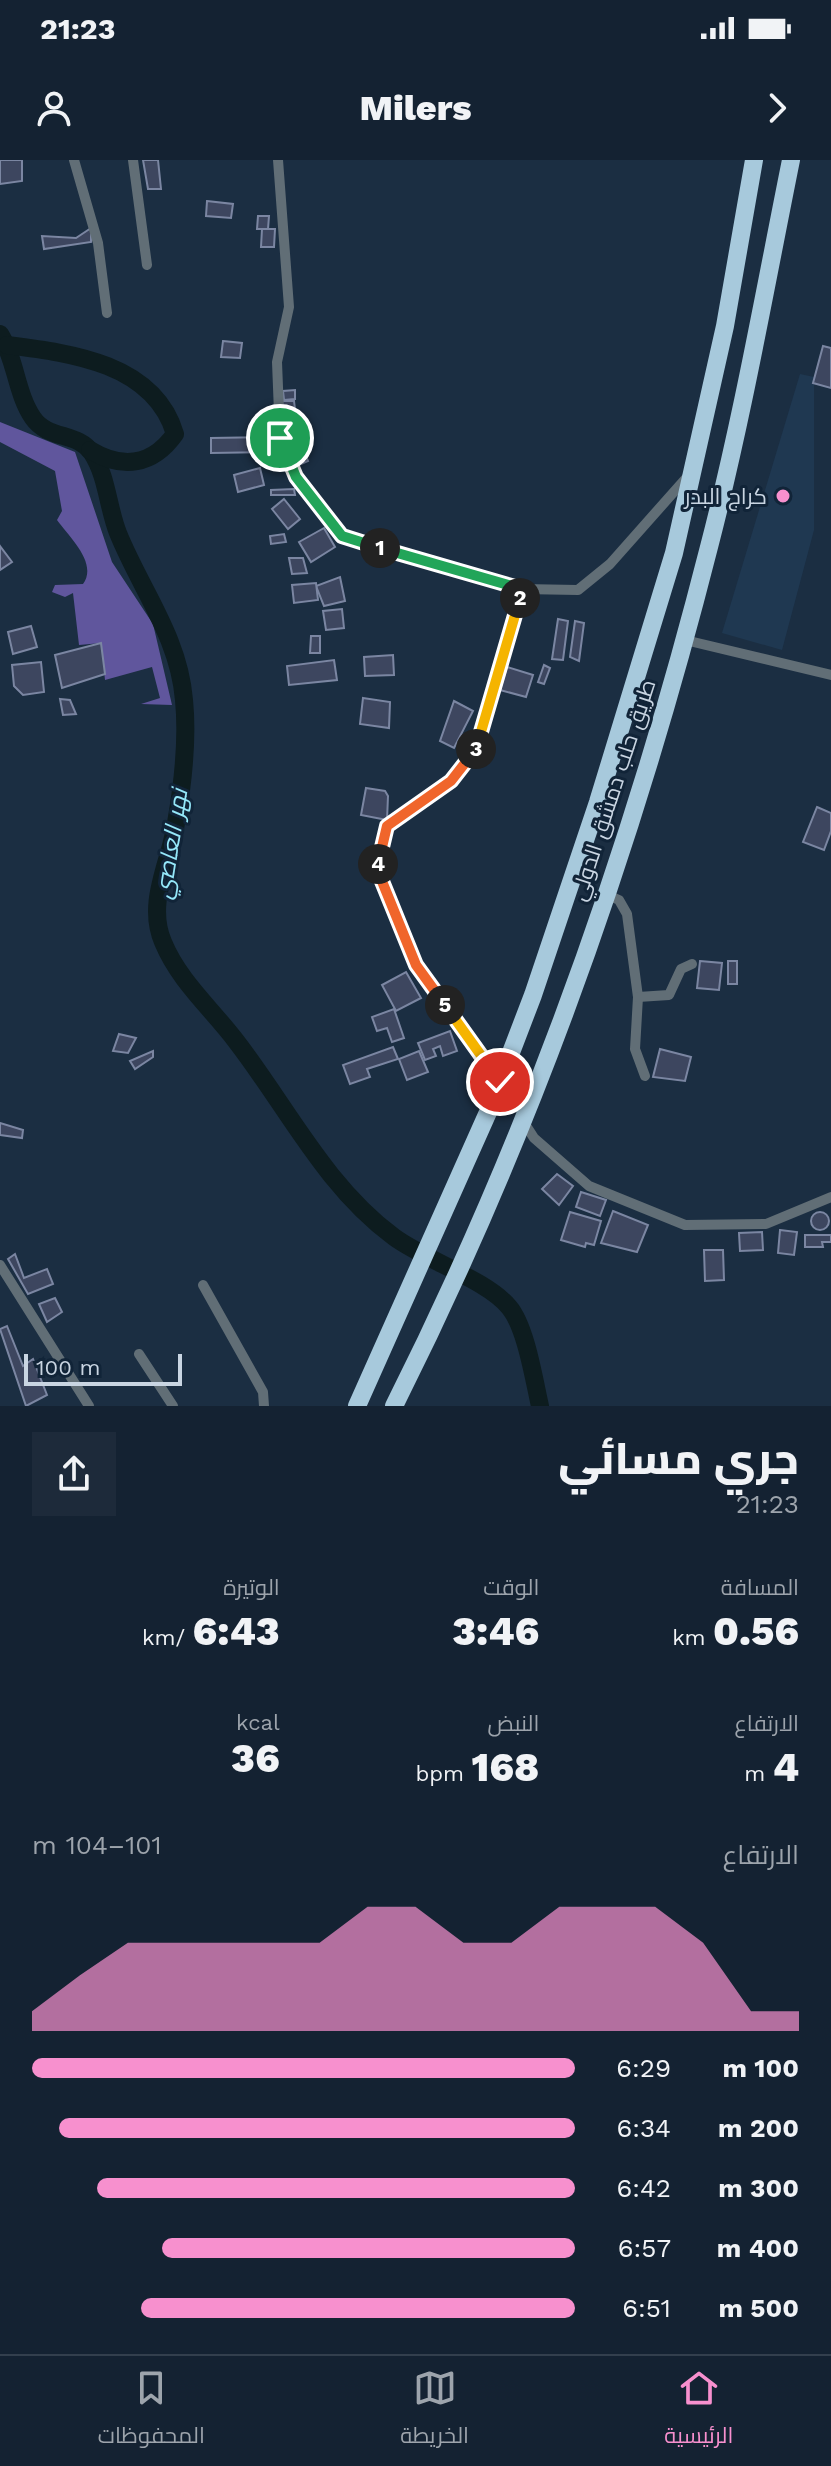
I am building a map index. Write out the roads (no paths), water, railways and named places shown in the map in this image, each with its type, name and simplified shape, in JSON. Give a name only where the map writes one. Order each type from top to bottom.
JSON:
[{"type":"highway","points":[[357,1406],[437,1231],[500,1082],[598,802],[674,553],[725,326],[754,160]]},
{"type":"highway","name":"طريق حلب دمشق الدولي","points":[[394,1406],[464,1266],[605,894],[685,640],[710,542],[791,160]]},
{"type":"street","points":[[74,160],[98,243],[107,313]]},
{"type":"street","points":[[133,160],[147,265]]},
{"type":"street","points":[[278,160],[289,307],[277,362],[280,438],[296,477],[342,536],[522,589],[578,590],[610,564],[692,472]]},
{"type":"street","points":[[500,1082],[416,965],[377,869],[387,826],[451,781],[478,747],[522,589]]},
{"type":"street","points":[[685,640],[831,675]]},
{"type":"street","points":[[605,894],[619,900],[627,914],[638,997],[635,1049],[645,1076]]},
{"type":"street","points":[[638,997],[669,995],[681,969],[692,964]]},
{"type":"street","points":[[522,1119],[534,1138],[589,1186],[685,1225],[766,1224],[831,1197]]},
{"type":"street","points":[[0,1265],[89,1406]]},
{"type":"street","points":[[203,1285],[263,1392],[264,1406]]},
{"type":"street","points":[[139,1354],[173,1406]]},
{"type":"waterway","name":"نهر العاصي","points":[[0,334],[33,418],[47,430],[86,446],[97,462],[118,533],[175,655],[184,700],[184,762],[176,823],[157,912],[158,927],[170,956],[187,982],[255,1066],[327,1170],[369,1217],[407,1246],[471,1279],[509,1307],[525,1340],[540,1406]]},
{"type":"waterway","points":[[7,345],[82,358],[129,377],[149,391],[164,410],[175,434],[157,452],[137,461],[114,460],[90,450]]},
{"type":"place","name":"كراج البدر","points":[[783,496]]}]
